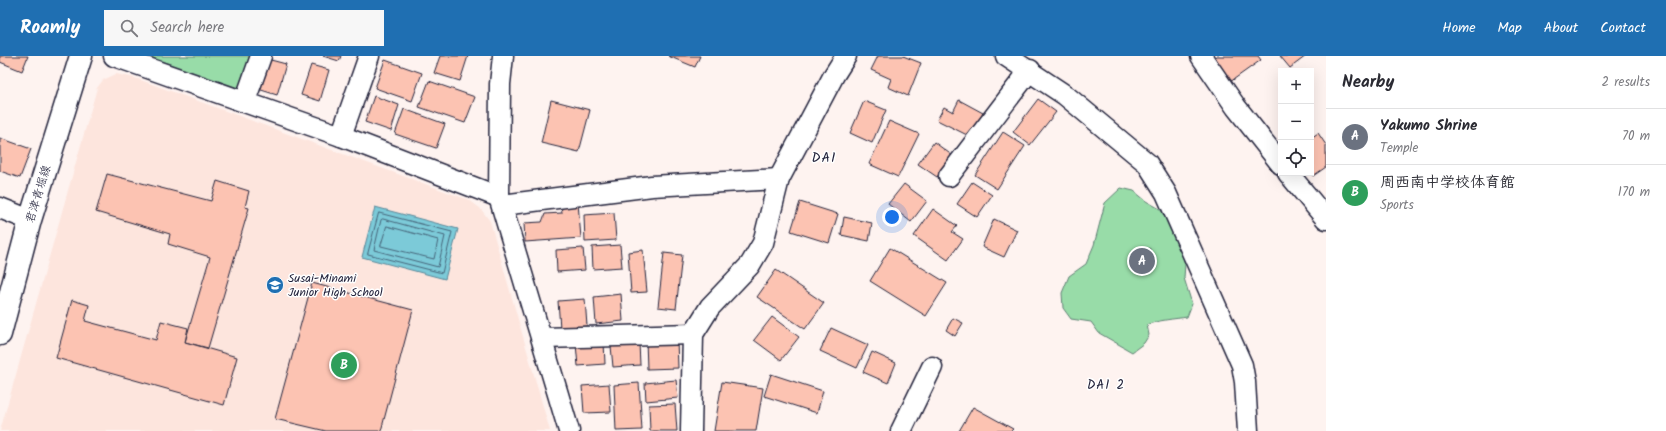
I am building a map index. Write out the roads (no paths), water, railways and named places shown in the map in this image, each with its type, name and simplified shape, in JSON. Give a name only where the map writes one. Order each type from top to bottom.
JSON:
[{"type":"main road","name":"君津青堀線","points":[[0,334],[30,220],[81,56]]},
{"type":"street","points":[[114,56],[341,136],[501,201],[652,186],[779,179]]},
{"type":"street","points":[[245,101],[261,56]]},
{"type":"street","points":[[341,136],[369,56]]},
{"type":"street","points":[[503,56],[500,84],[501,201],[543,338],[569,431]]},
{"type":"street","points":[[690,431],[693,334],[710,308],[750,265],[763,243],[779,179],[834,75],[846,56]]},
{"type":"street","points":[[1006,56],[1030,70],[1065,95],[1147,163],[1166,193],[1242,365],[1245,382],[1248,431]]},
{"type":"street","points":[[1201,56],[1236,107],[1278,160]]},
{"type":"street","points":[[949,176],[1030,70]]},
{"type":"street","points":[[1290,176],[1326,219]]},
{"type":"street","points":[[0,208],[30,220]]},
{"type":"street","points":[[543,338],[693,334]]},
{"type":"street","points":[[901,431],[932,367]]},
{"type":"water","points":[[375,207],[458,229],[445,279],[362,257]]},
{"type":"place","name":"Yakumo Shrine","points":[[1142,261]]},
{"type":"place","name":"Susai-Minami Junior High School","points":[[275,285]]},
{"type":"place","name":"周西南中学校体育館","points":[[344,365]]},
{"type":"district","name":"DAI","points":[[824,157]]},
{"type":"district","name":"DAI 2","points":[[1106,384]]}]
